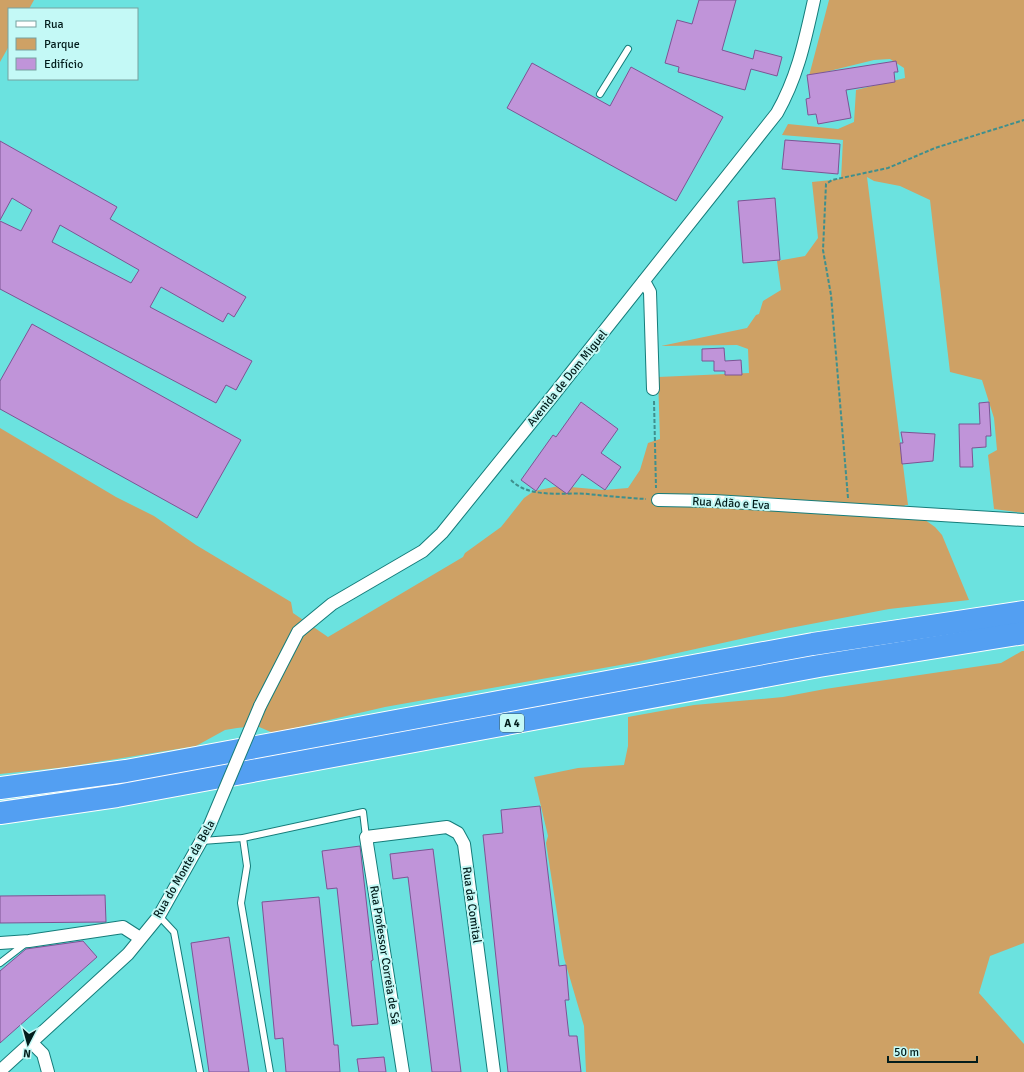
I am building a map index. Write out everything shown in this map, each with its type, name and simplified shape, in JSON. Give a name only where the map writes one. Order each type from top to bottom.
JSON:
[{"type":"highway","name":"A 4","points":[[0,788],[126,771],[813,644],[1024,612]]},
{"type":"highway","name":"A 4","points":[[0,813],[117,796],[811,667],[1024,633]]},
{"type":"street","name":"Avenida de Dom Miguel","points":[[260,706],[298,632],[332,604],[423,551],[442,533],[777,113],[788,94],[798,69],[814,0]]},
{"type":"street","points":[[644,281],[650,292],[654,389]]},
{"type":"street","name":"Rua Adão e Eva","points":[[658,500],[714,501],[1024,520]]},
{"type":"street","name":"Rua do Monte da Bela","points":[[0,1071],[128,954],[159,916],[209,827],[260,706]]},
{"type":"street","name":"Rua da Comital","points":[[366,837],[447,827],[458,833],[464,844],[494,1072]]},
{"type":"street","name":"Rua Professor Correia de Sá","points":[[366,837],[403,1072]]},
{"type":"street","points":[[0,943],[29,941],[123,927],[140,938]]},
{"type":"street","points":[[32,1043],[43,1054],[48,1072]]},
{"type":"lane","points":[[600,94],[628,49]]},
{"type":"lane","points":[[202,841],[243,838],[363,812],[366,837]]},
{"type":"lane","points":[[243,838],[247,866],[241,903],[270,1072]]},
{"type":"lane","points":[[159,916],[174,932],[200,1072]]},
{"type":"lane","points":[[0,963],[29,941]]},
{"type":"path","points":[[849,509],[831,295],[822,250],[826,184],[832,180],[888,168],[935,148],[1024,120]]},
{"type":"path","points":[[511,480],[517,486],[541,492],[658,500],[656,493],[654,389]]},
{"type":"green space","points":[[0,0],[34,0],[30,8],[8,8],[8,48],[0,62]]},
{"type":"green space","points":[[829,0],[1024,0],[1024,513],[994,509],[988,455],[997,450],[994,418],[982,380],[950,372],[930,200],[900,186],[874,181],[867,177],[908,505],[904,505],[935,527],[942,535],[969,600],[889,609],[785,629],[637,662],[385,707],[273,733],[257,726],[237,728],[225,730],[196,746],[67,767],[0,774],[0,428],[116,497],[154,516],[196,545],[291,602],[293,613],[328,637],[463,557],[465,553],[501,527],[524,498],[534,491],[559,486],[604,490],[628,488],[640,470],[648,443],[660,439],[658,377],[749,373],[748,349],[737,345],[661,346],[747,328],[756,315],[759,314],[763,301],[781,290],[777,261],[805,256],[818,238],[812,182],[841,179],[843,140],[782,135],[788,124],[838,129],[854,122],[856,90],[905,78],[904,68],[890,59],[874,60],[809,76]]},
{"type":"green space","points":[[1024,651],[1024,943],[990,956],[979,993],[1024,1044],[1024,1072],[586,1072],[584,1026],[564,958],[546,843],[548,836],[534,777],[578,768],[624,765],[628,746],[628,717],[694,705],[783,697],[825,689],[1001,663]]},
{"type":"building","points":[[699,0],[736,0],[722,50],[753,59],[755,50],[782,57],[777,76],[751,69],[745,90],[678,72],[679,67],[665,63],[677,20],[692,24]]},
{"type":"building","points":[[896,61],[898,72],[894,72],[895,82],[846,90],[851,118],[818,124],[816,114],[808,115],[806,99],[810,98],[807,75]]},
{"type":"building","points":[[532,63],[610,106],[631,67],[723,117],[676,201],[507,108]]},
{"type":"building","points":[[785,140],[840,144],[838,174],[782,169]]},
{"type":"building","points":[[0,141],[117,207],[110,219],[246,297],[234,317],[228,313],[223,322],[161,287],[150,307],[252,361],[236,390],[226,385],[216,403],[0,289],[0,221],[21,231],[32,210],[12,198],[0,220]],"holes":[[[60,225],[139,270],[131,283],[52,242]]]},
{"type":"building","points":[[775,198],[780,260],[743,263],[738,201]]},
{"type":"building","points":[[32,324],[241,440],[197,518],[0,409],[0,381]]},
{"type":"building","points":[[724,348],[725,361],[741,360],[742,375],[725,375],[725,371],[714,371],[714,361],[702,361],[702,349]]},
{"type":"building","points":[[581,402],[618,429],[601,453],[621,467],[605,490],[582,474],[567,494],[545,478],[536,491],[521,480],[553,435],[556,437]]},
{"type":"building","points":[[989,402],[991,436],[986,436],[986,447],[972,448],[973,467],[960,467],[959,424],[980,424],[979,403]]},
{"type":"building","points":[[901,432],[935,434],[933,461],[902,464],[900,443],[903,443]]},
{"type":"building","points":[[540,806],[559,966],[566,965],[569,1000],[565,1000],[569,1036],[577,1036],[581,1072],[508,1072],[483,835],[503,833],[501,810]]},
{"type":"building","points":[[360,846],[373,960],[371,961],[378,1024],[352,1026],[337,888],[327,889],[322,851]]},
{"type":"building","points":[[433,849],[461,1072],[432,1072],[408,877],[393,879],[390,854]]},
{"type":"building","points":[[105,895],[106,922],[0,923],[0,896]]},
{"type":"building","points":[[319,897],[334,1045],[338,1045],[340,1072],[286,1072],[283,1038],[275,1039],[262,902]]},
{"type":"building","points":[[229,937],[249,1072],[209,1072],[191,943]]},
{"type":"building","points":[[83,941],[97,957],[0,1043],[0,971],[26,949]]},
{"type":"building","points":[[384,1057],[386,1072],[359,1072],[357,1059]]}]
